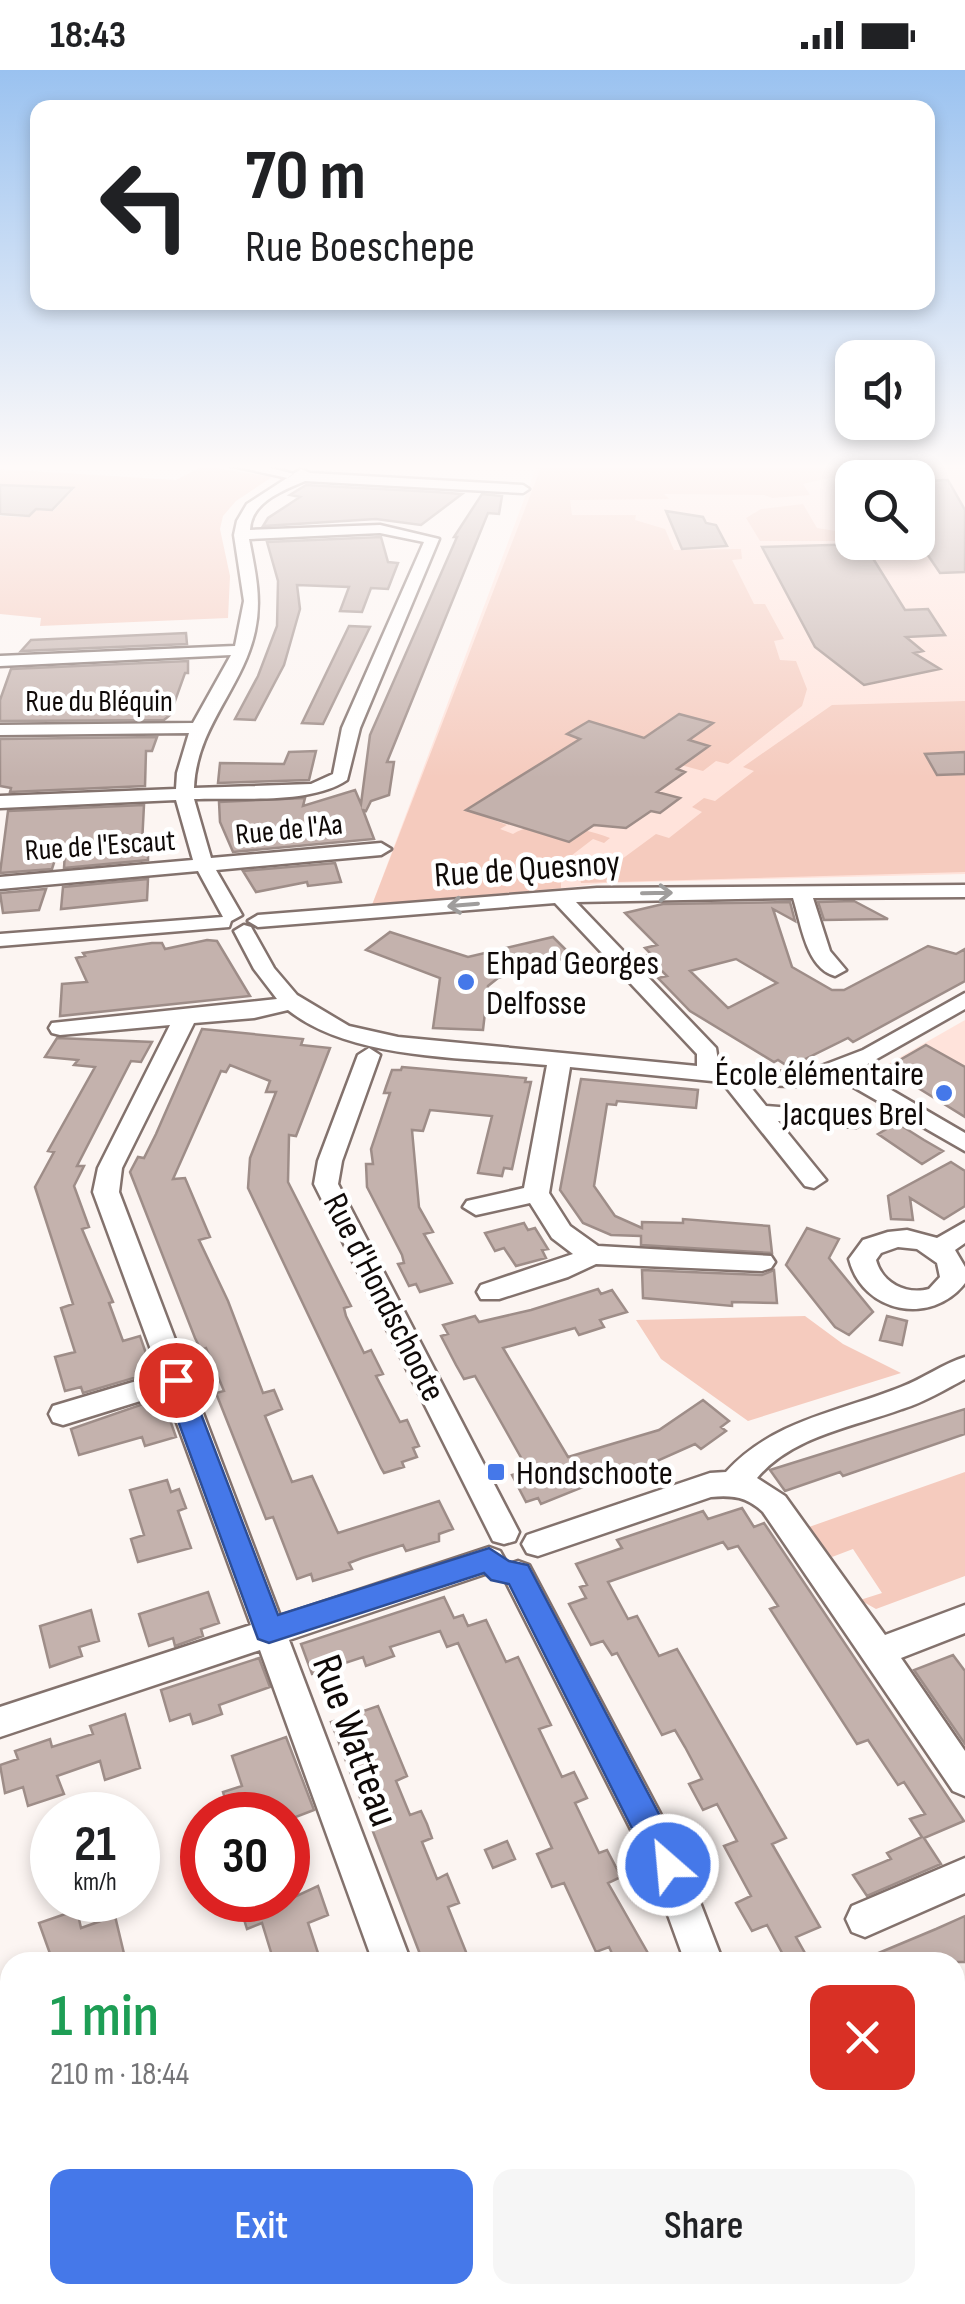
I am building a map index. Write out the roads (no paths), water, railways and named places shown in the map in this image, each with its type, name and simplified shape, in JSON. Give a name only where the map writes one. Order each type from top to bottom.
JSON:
[{"type":"street","points":[[247,569],[252,593],[241,650],[199,728],[188,760],[185,791],[189,832],[204,868],[271,981],[289,1002],[376,1046],[560,1058],[795,1081],[841,1070],[965,1000]]},
{"type":"street","name":"Rue de l'Escaut","points":[[0,802],[326,786],[341,776],[351,728],[419,569]]},
{"type":"street","name":"Rue du Bléquin","points":[[0,661],[241,650]]},
{"type":"street","name":"Rue du Bléquin","points":[[0,730],[199,728]]},
{"type":"street","name":"Rue de l'Aa","points":[[204,868],[381,849]]},
{"type":"street","name":"Rue de l'Escaut","points":[[0,882],[204,868]]},
{"type":"street","name":"Rue de Quesnoy","points":[[0,940],[560,897],[965,890]]},
{"type":"street","points":[[801,891],[820,952],[835,970]]},
{"type":"street","points":[[560,897],[708,1053],[718,1074],[814,1180]]},
{"type":"street","points":[[60,1028],[260,1010],[289,1002]]},
{"type":"street","name":"Rue Watteau","points":[[185,1018],[105,1180],[112,1210],[388,1952]]},
{"type":"street","name":"Rue d'Hondschoote","points":[[376,1046],[330,1161],[326,1184],[668,1865],[700,1952]]},
{"type":"street","points":[[560,1058],[536,1193],[561,1232],[592,1255]]},
{"type":"street","points":[[841,1070],[965,1143]]},
{"type":"street","points":[[756,1112],[856,1120]]},
{"type":"street","points":[[476,1206],[536,1193]]},
{"type":"street","points":[[938,1249],[965,1232]]},
{"type":"street","points":[[490,1292],[592,1255],[762,1262]]},
{"type":"street","points":[[735,1483],[756,1459],[799,1433],[915,1393],[965,1367]]},
{"type":"street","points":[[63,1414],[176,1380]]},
{"type":"street","points":[[0,1722],[710,1485],[735,1483],[774,1504],[965,1780]]},
{"type":"street","points":[[878,1652],[965,1619]]},
{"type":"street","points":[[865,1919],[965,1875]]},
{"type":"place","name":"Ehpad Georges Delfosse","points":[[466,982]]},
{"type":"place","name":"École élémentaire Jacques Brel","points":[[944,1093]]},
{"type":"place","name":"Hondschoote","points":[[496,1472]]}]
